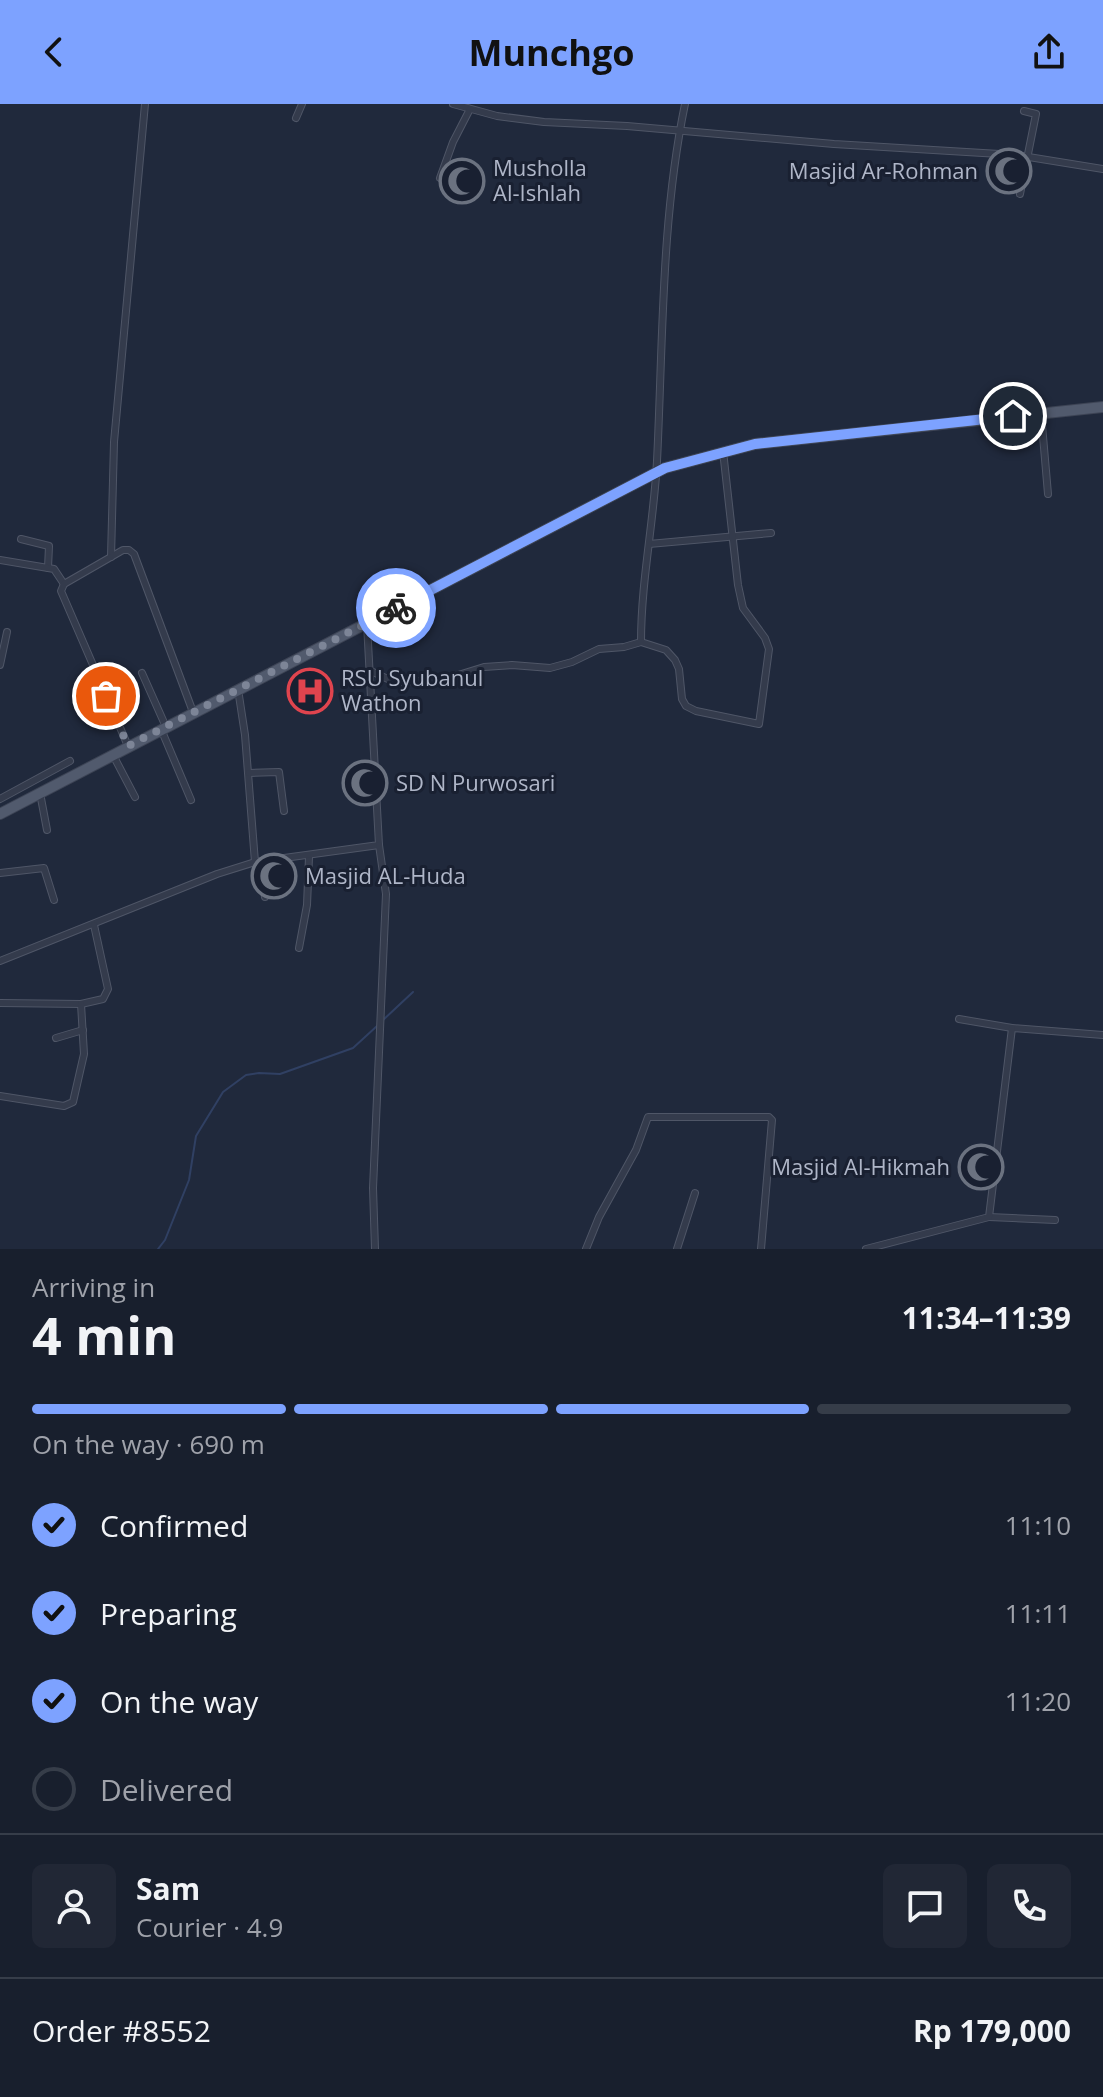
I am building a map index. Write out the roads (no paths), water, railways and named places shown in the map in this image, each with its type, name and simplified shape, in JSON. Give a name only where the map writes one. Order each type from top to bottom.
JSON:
[{"type":"main road","points":[[0,814],[657,472],[755,444],[1103,407]]},
{"type":"street","points":[[111,557],[114,442],[145,104]]},
{"type":"street","points":[[296,118],[302,104]]},
{"type":"street","points":[[453,104],[544,122],[1027,157],[1103,169]]},
{"type":"street","points":[[641,642],[657,472],[664,279],[679,131],[685,104]]},
{"type":"street","points":[[1020,194],[1037,104]]},
{"type":"street","points":[[440,178],[453,142],[470,109]]},
{"type":"street","points":[[1024,111],[1036,114]]},
{"type":"street","points":[[1041,413],[1048,494]]},
{"type":"street","points":[[369,670],[394,682],[442,680],[484,667],[550,668],[599,649],[641,642],[666,650],[675,660],[686,706],[696,711],[759,724],[769,649],[765,638],[743,608],[723,451]]},
{"type":"street","points":[[649,544],[771,533]]},
{"type":"street","points":[[21,539],[49,546],[48,568]]},
{"type":"street","points":[[64,584],[126,549],[134,554],[193,712]]},
{"type":"street","points":[[0,560],[56,571],[64,584],[62,595],[128,746]]},
{"type":"street","points":[[367,624],[379,845],[386,894],[373,1188],[375,1249]]},
{"type":"street","points":[[0,665],[7,632]]},
{"type":"street","points":[[142,673],[191,800]]},
{"type":"street","points":[[238,689],[258,862],[265,897]]},
{"type":"street","points":[[113,755],[135,797]]},
{"type":"street","points":[[1,797],[70,761]]},
{"type":"street","points":[[249,773],[279,772],[284,811]]},
{"type":"street","points":[[40,793],[47,830]]},
{"type":"street","points":[[0,961],[217,874],[258,862],[379,845]]},
{"type":"street","points":[[299,948],[307,905],[309,857]]},
{"type":"street","points":[[0,873],[44,868],[54,900]]},
{"type":"street","points":[[0,1003],[81,1004],[103,999],[108,992],[94,925]]},
{"type":"street","points":[[0,1096],[64,1106],[73,1102],[83,1061],[81,1004]]},
{"type":"street","points":[[959,1019],[1012,1028],[1103,1035]]},
{"type":"street","points":[[989,1217],[1012,1028]]},
{"type":"street","points":[[56,1038],[83,1030]]},
{"type":"street","points":[[586,1249],[599,1217],[636,1150],[648,1117],[769,1117],[772,1120],[761,1249]]},
{"type":"street","points":[[677,1249],[695,1193]]},
{"type":"street","points":[[866,1249],[989,1217],[1055,1220]]},
{"type":"waterway","points":[[382,1021],[413,992]]},
{"type":"waterway","points":[[158,1249],[165,1240],[189,1180],[196,1136],[223,1092],[246,1075],[280,1074],[353,1048],[377,1026]]},
{"type":"place","name":"Masjid Ar-Rohman","points":[[1009,171]]},
{"type":"place","name":"Musholla Al-Ishlah","points":[[462,181]]},
{"type":"place","name":"RSU Syubanul Wathon","points":[[310,691]]},
{"type":"place","name":"SD N Purwosari","points":[[365,783]]},
{"type":"place","name":"Masjid AL-Huda","points":[[274,876]]},
{"type":"place","name":"Masjid Al-Hikmah","points":[[981,1167]]}]
